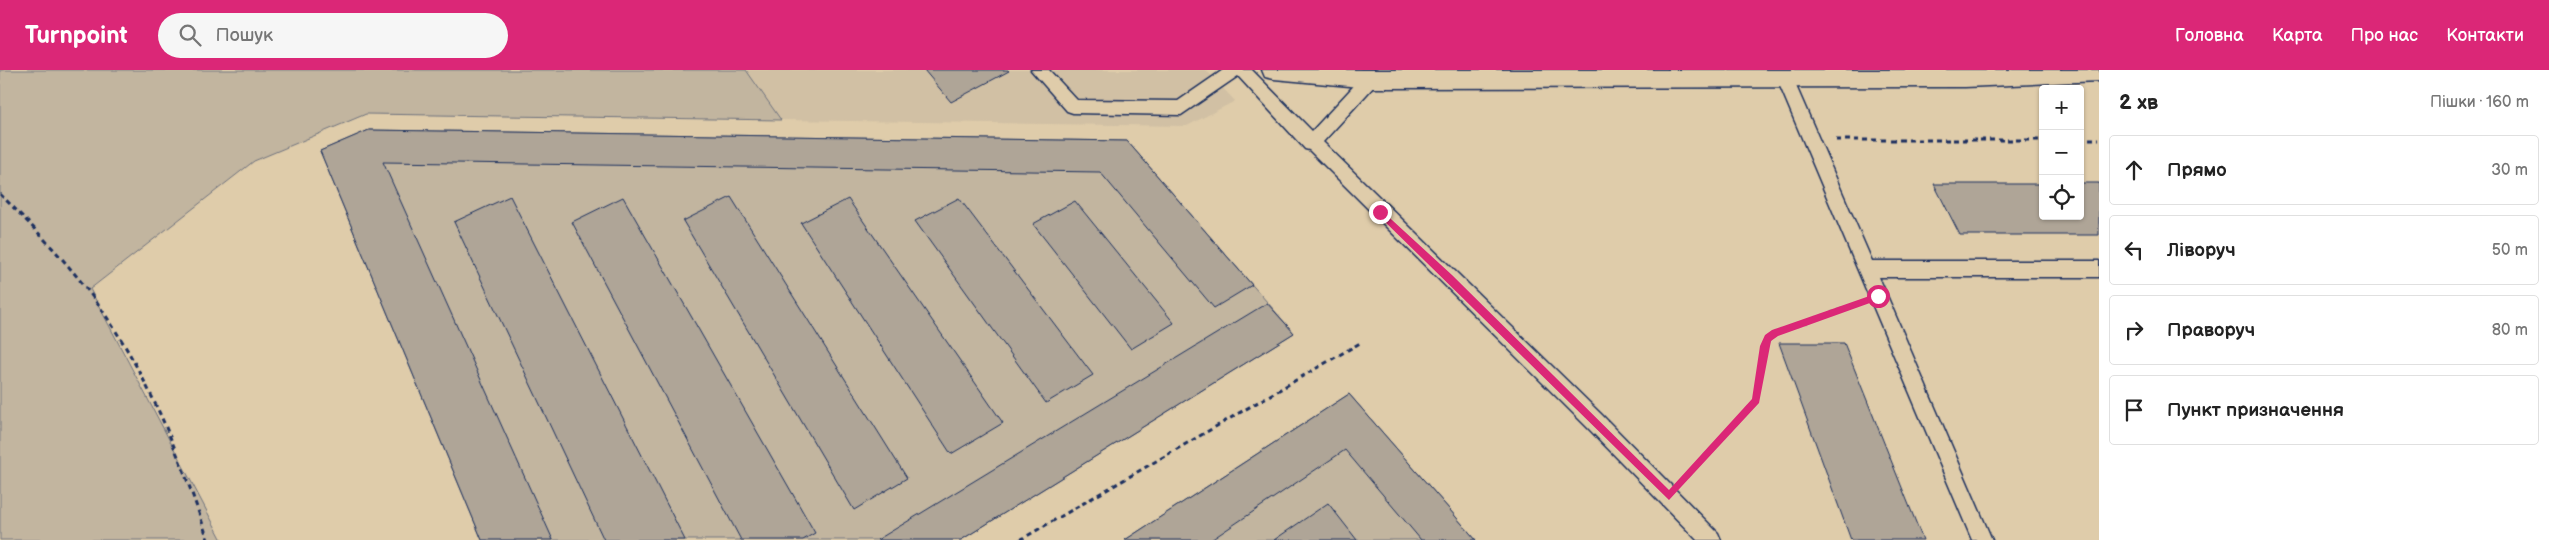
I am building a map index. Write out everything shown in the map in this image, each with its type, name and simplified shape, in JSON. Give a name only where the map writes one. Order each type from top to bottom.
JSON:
[{"type":"street","points":[[1274,70],[1370,74],[1785,78],[1816,74],[2099,72]]},
{"type":"lane","points":[[1039,70],[1073,106],[1181,108],[1235,70]]},
{"type":"lane","points":[[1242,70],[1312,144],[1669,496],[1711,540]]},
{"type":"lane","points":[[1312,144],[1370,74]]},
{"type":"lane","points":[[1785,78],[1982,540]]},
{"type":"lane","points":[[1866,269],[2099,269]]},
{"type":"path","points":[[1811,140],[2039,140]]},
{"type":"path","points":[[2084,140],[2099,140]]},
{"type":"path","points":[[0,194],[56,251],[119,335],[152,394],[189,478],[208,540]]},
{"type":"path","points":[[1669,496],[1756,400],[1764,346],[1768,338],[1775,333],[1878,296]]},
{"type":"path","points":[[1020,540],[1360,343]]},
{"type":"shaded area","points":[[0,70],[746,70],[781,120],[366,114],[254,161],[90,289],[222,540],[0,540]]},
{"type":"shaded area","points":[[746,70],[1206,70],[1235,101],[1187,126],[781,120]]},
{"type":"shaded area","points":[[369,130],[1127,141],[1294,333],[961,540],[482,540],[320,151]]},
{"type":"shaded area","points":[[1349,394],[1476,540],[1125,540]]},
{"type":"building","points":[[924,70],[1008,70],[1009,71],[951,102]]},
{"type":"building","points":[[369,130],[1127,141],[1252,285],[1214,308],[1100,172],[383,162],[553,540],[482,540],[320,151]]},
{"type":"building","points":[[2084,183],[2099,183],[2099,235],[1960,235],[1934,184],[2039,184],[2039,220],[2084,220]]},
{"type":"building","points":[[510,196],[685,540],[604,540],[454,222]]},
{"type":"building","points":[[623,197],[815,533],[803,540],[741,540],[572,222]]},
{"type":"building","points":[[731,197],[907,478],[854,510],[683,221]]},
{"type":"building","points":[[959,198],[1093,375],[1046,403],[915,221]]},
{"type":"building","points":[[848,199],[1003,423],[951,454],[801,223]]},
{"type":"building","points":[[1075,201],[1174,323],[1131,349],[1033,224]]},
{"type":"building","points":[[1267,303],[1294,333],[961,540],[877,540]]},
{"type":"building","points":[[1779,343],[1844,343],[1923,540],[1851,540]]},
{"type":"building","points":[[1349,394],[1476,540],[1421,540],[1345,450],[1211,540],[1125,540]]},
{"type":"building","points":[[1328,503],[1357,540],[1274,540]]},
{"type":"route","points":[[1380,212],[1450,278],[1669,496],[1756,400],[1759,393],[1764,346],[1768,338],[1775,333],[1878,296]]}]
